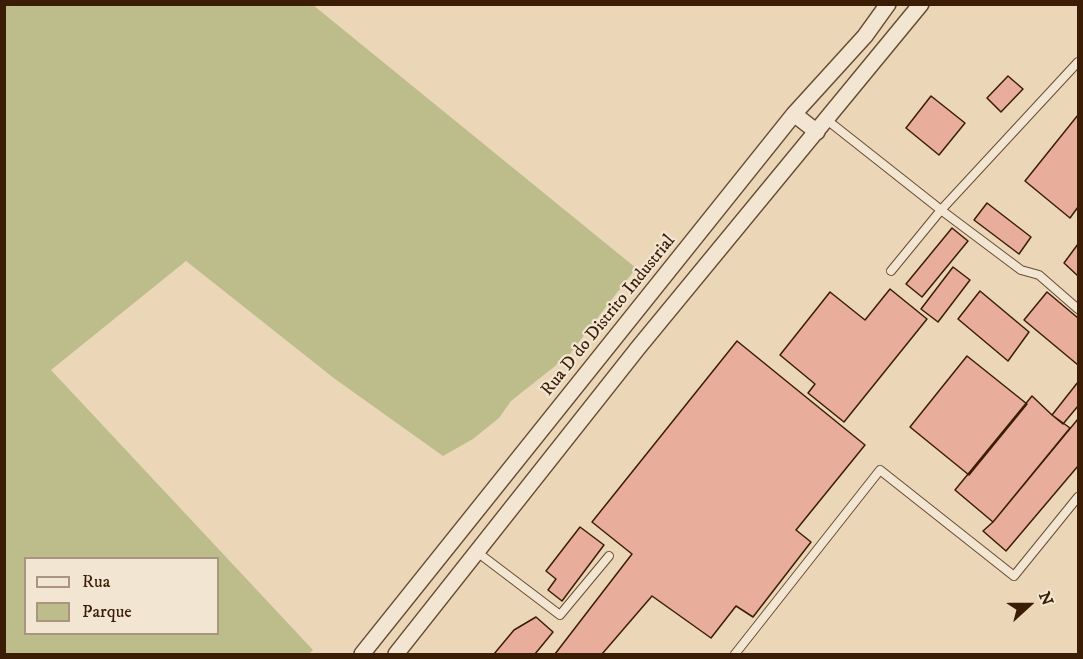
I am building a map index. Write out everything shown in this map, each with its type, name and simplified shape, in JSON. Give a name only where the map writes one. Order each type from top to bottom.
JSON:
[{"type":"street","name":"Rua D do Distrito Industrial","points":[[362,654],[614,343],[794,114],[865,36],[888,4]]},
{"type":"street","points":[[396,654],[631,357],[921,4]]},
{"type":"street","points":[[794,114],[817,132]]},
{"type":"street","points":[[614,343],[631,357]]},
{"type":"street","points":[[446,551],[465,567]]},
{"type":"lane","points":[[891,271],[941,210],[1078,62]]},
{"type":"lane","points":[[827,120],[1021,270],[1039,275],[1078,309]]},
{"type":"lane","points":[[735,654],[880,470],[1014,576],[1078,497]]},
{"type":"lane","points":[[477,552],[560,615],[609,556]]},
{"type":"green space","points":[[4,5],[313,5],[636,268],[569,355],[511,401],[499,418],[473,439],[443,456],[335,379],[186,261],[51,370],[313,650],[309,654],[5,654]]},
{"type":"building","points":[[1008,76],[1023,89],[1001,112],[987,98]]},
{"type":"building","points":[[931,96],[965,123],[939,155],[906,128]]},
{"type":"building","points":[[1078,115],[1078,207],[1070,218],[1025,181]]},
{"type":"building","points":[[987,203],[1031,237],[1019,254],[974,220]]},
{"type":"building","points":[[952,228],[968,241],[922,297],[906,284]]},
{"type":"building","points":[[1078,244],[1078,276],[1064,263]]},
{"type":"building","points":[[953,267],[970,280],[938,322],[921,309]]},
{"type":"building","points":[[890,289],[927,319],[844,422],[808,393],[815,384],[780,355],[830,292],[865,320]]},
{"type":"building","points":[[980,291],[1029,332],[1008,361],[958,319]]},
{"type":"building","points":[[1047,292],[1078,318],[1078,365],[1024,320]]},
{"type":"building","points":[[737,341],[865,445],[796,530],[811,542],[753,617],[736,606],[711,638],[652,596],[602,654],[555,654],[632,554],[592,522]]},
{"type":"building","points":[[967,356],[1027,404],[969,475],[910,427]]},
{"type":"building","points":[[1078,382],[1078,406],[1063,424],[1052,415]]},
{"type":"building","points":[[1032,396],[1070,428],[993,522],[955,490]]},
{"type":"building","points":[[1078,419],[1078,466],[1006,551],[983,531],[993,522]]},
{"type":"building","points":[[580,527],[604,545],[562,601],[548,590],[556,579],[546,571]]},
{"type":"building","points":[[536,617],[553,632],[535,654],[494,654],[514,630]]}]
